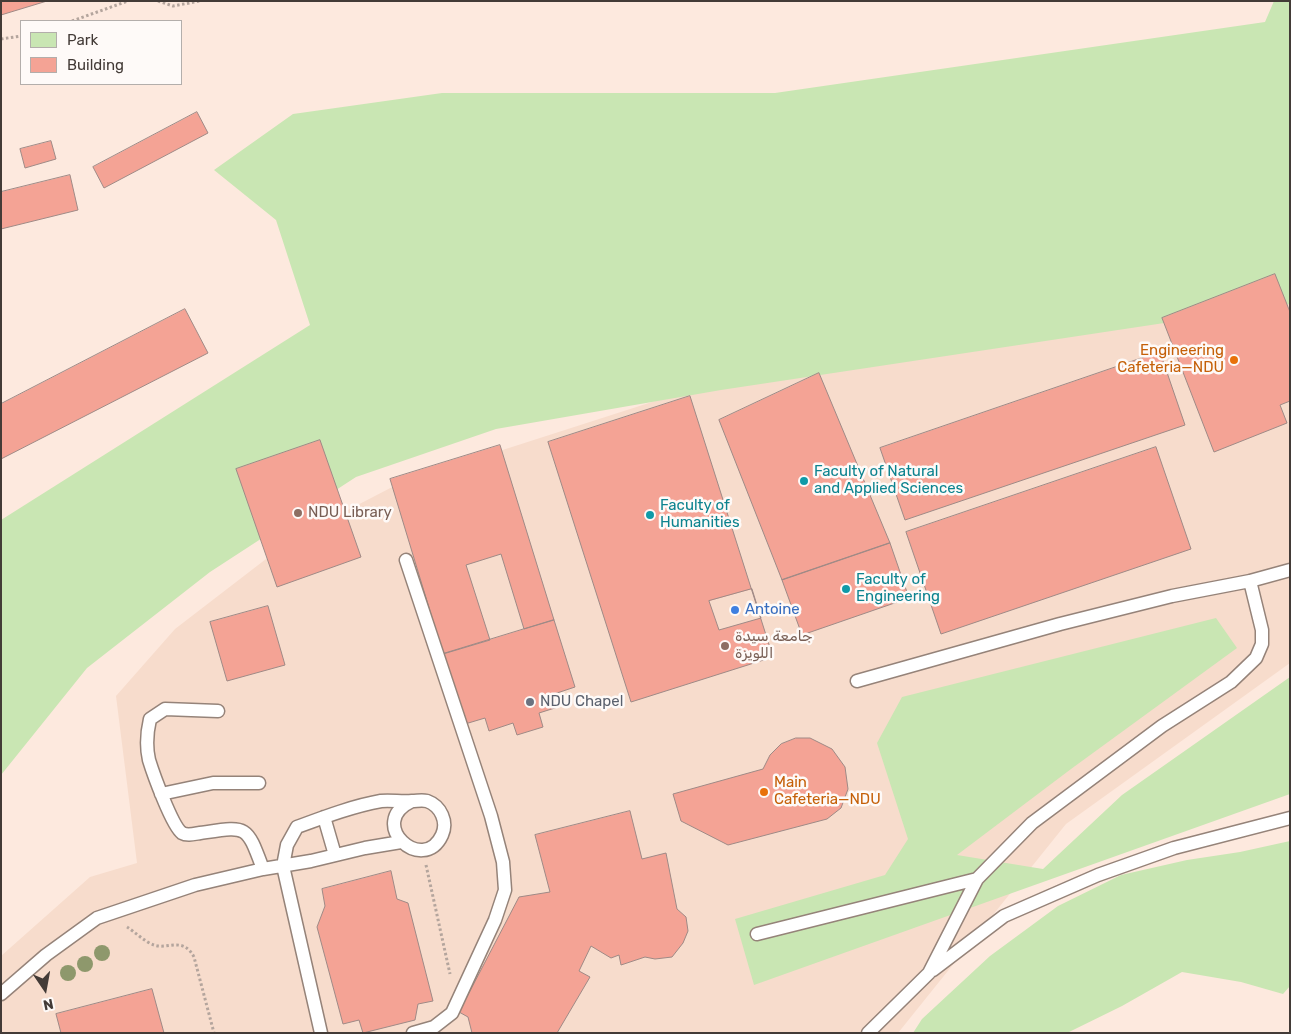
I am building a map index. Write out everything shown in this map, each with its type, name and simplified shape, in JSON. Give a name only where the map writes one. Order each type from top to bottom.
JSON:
[{"type":"lane","points":[[406,560],[491,816],[503,862],[505,890],[495,920],[452,1013],[434,1028],[413,1033]]},
{"type":"lane","points":[[857,681],[1070,622],[1172,596],[1290,570]]},
{"type":"lane","points":[[928,973],[977,879],[1032,823],[1162,726],[1231,682],[1256,658],[1262,644],[1262,630],[1250,580]]},
{"type":"lane","points":[[218,711],[165,709],[150,719],[147,732],[149,759],[161,794],[176,826],[181,832],[189,835],[233,828],[245,831],[252,840],[263,869]]},
{"type":"lane","points":[[161,794],[213,783],[259,783]]},
{"type":"lane","points":[[321,1033],[283,866],[287,845],[297,827],[324,817],[382,801],[421,800],[436,806],[444,820],[444,829],[437,843],[431,848],[415,850],[401,842],[396,835],[394,827],[398,811],[405,804],[412,801]]},
{"type":"lane","points":[[324,817],[335,855]]},
{"type":"lane","points":[[868,1033],[928,973],[1004,916],[1098,875],[1174,848],[1290,818]]},
{"type":"lane","points":[[1,994],[46,955],[97,918],[195,885],[263,869],[401,842]]},
{"type":"lane","points":[[756,934],[977,879]]},
{"type":"path","points":[[75,20],[128,1]]},
{"type":"path","points":[[158,1],[173,6],[200,1]]},
{"type":"path","points":[[1,39],[20,36]]},
{"type":"path","points":[[423,850],[450,974]]},
{"type":"path","points":[[108,914],[154,946],[172,944],[190,950],[194,956],[214,1033]]},
{"type":"shaded area","name":"جامعة سيدة اللويزة","points":[[1290,251],[1290,663],[1066,824],[898,1033],[1,1033],[1,956],[90,877],[137,863],[116,696],[175,629],[292,539],[400,483],[823,347]]},
{"type":"green space","points":[[1274,1],[1290,1],[1290,304],[721,390],[496,429],[356,477],[210,572],[87,668],[1,775],[1,520],[310,325],[276,220],[214,170],[293,114],[442,93],[775,93],[1265,22]]},
{"type":"green space","points":[[1216,618],[1237,648],[957,855],[1043,869],[1122,795],[1290,677],[1290,794],[754,985],[735,919],[885,875],[908,839],[877,743],[902,697]]},
{"type":"green space","points":[[1290,841],[1290,986],[1283,994],[1241,982],[1182,972],[1122,1006],[1067,1033],[913,1033],[922,1019],[990,956],[1058,906],[1121,875],[1187,860],[1240,852]]},
{"type":"building","points":[[1,1],[47,1],[1,15]]},
{"type":"building","points":[[197,112],[208,133],[104,188],[93,167]]},
{"type":"building","points":[[51,141],[56,159],[25,168],[20,149]]},
{"type":"building","points":[[70,175],[78,210],[1,229],[1,192]]},
{"type":"building","name":"Engineering Cafeteria—NDU","points":[[1275,274],[1290,312],[1290,401],[1280,405],[1287,423],[1214,452],[1162,318]]},
{"type":"building","points":[[185,309],[208,353],[1,459],[1,404]]},
{"type":"building","points":[[1160,352],[1185,425],[905,520],[880,448]]},
{"type":"building","name":"Faculty of Natural and Applied Sciences","points":[[819,373],[890,543],[782,580],[719,420]]},
{"type":"building","name":"Faculty of Humanities","points":[[690,396],[773,657],[631,702],[548,442]]},
{"type":"building","name":"NDU Library","points":[[320,440],[361,557],[277,587],[236,469]]},
{"type":"building","points":[[500,445],[554,620],[524,629],[501,554],[466,565],[490,640],[443,654],[390,479]]},
{"type":"building","points":[[1156,447],[1191,549],[941,634],[906,532]]},
{"type":"building","name":"Faculty of Engineering","points":[[890,543],[909,598],[802,635],[782,580]]},
{"type":"building","name":"Antoine","points":[[752,589],[761,618],[719,630],[709,601]]},
{"type":"building","points":[[268,606],[285,665],[227,681],[210,622]]},
{"type":"building","points":[[554,620],[575,687],[554,694],[558,707],[539,713],[543,727],[517,735],[513,723],[489,731],[485,718],[465,724],[443,654]]},
{"type":"building","name":"Main Cafeteria—NDU","points":[[796,738],[810,738],[832,749],[845,767],[848,789],[841,808],[827,819],[728,845],[681,821],[673,794],[763,769],[770,755],[781,744]]},
{"type":"building","points":[[630,811],[642,859],[666,853],[677,909],[686,917],[688,931],[683,943],[672,957],[655,959],[645,957],[621,965],[619,955],[611,958],[591,946],[579,971],[590,977],[557,1033],[472,1033],[468,1017],[459,1012],[519,897],[550,892],[535,835]]},
{"type":"building","points":[[391,871],[397,899],[408,903],[433,1001],[418,1004],[415,1020],[363,1033],[359,1020],[343,1024],[317,927],[325,906],[322,889]]},
{"type":"building","points":[[152,989],[164,1033],[61,1033],[56,1014]]},
{"type":"place","name":"Engineering Cafeteria—NDU","points":[[1234,360]]},
{"type":"place","name":"Faculty of Natural and Applied Sciences","points":[[804,481]]},
{"type":"place","name":"NDU Library","points":[[298,513]]},
{"type":"place","name":"Faculty of Humanities","points":[[650,515]]},
{"type":"place","name":"Faculty of Engineering","points":[[846,589]]},
{"type":"place","name":"Antoine","points":[[735,610]]},
{"type":"place","name":"جامعة سيدة اللويزة","points":[[725,646]]},
{"type":"place","name":"NDU Chapel","points":[[530,702]]},
{"type":"place","name":"Main Cafeteria—NDU","points":[[764,792]]}]
